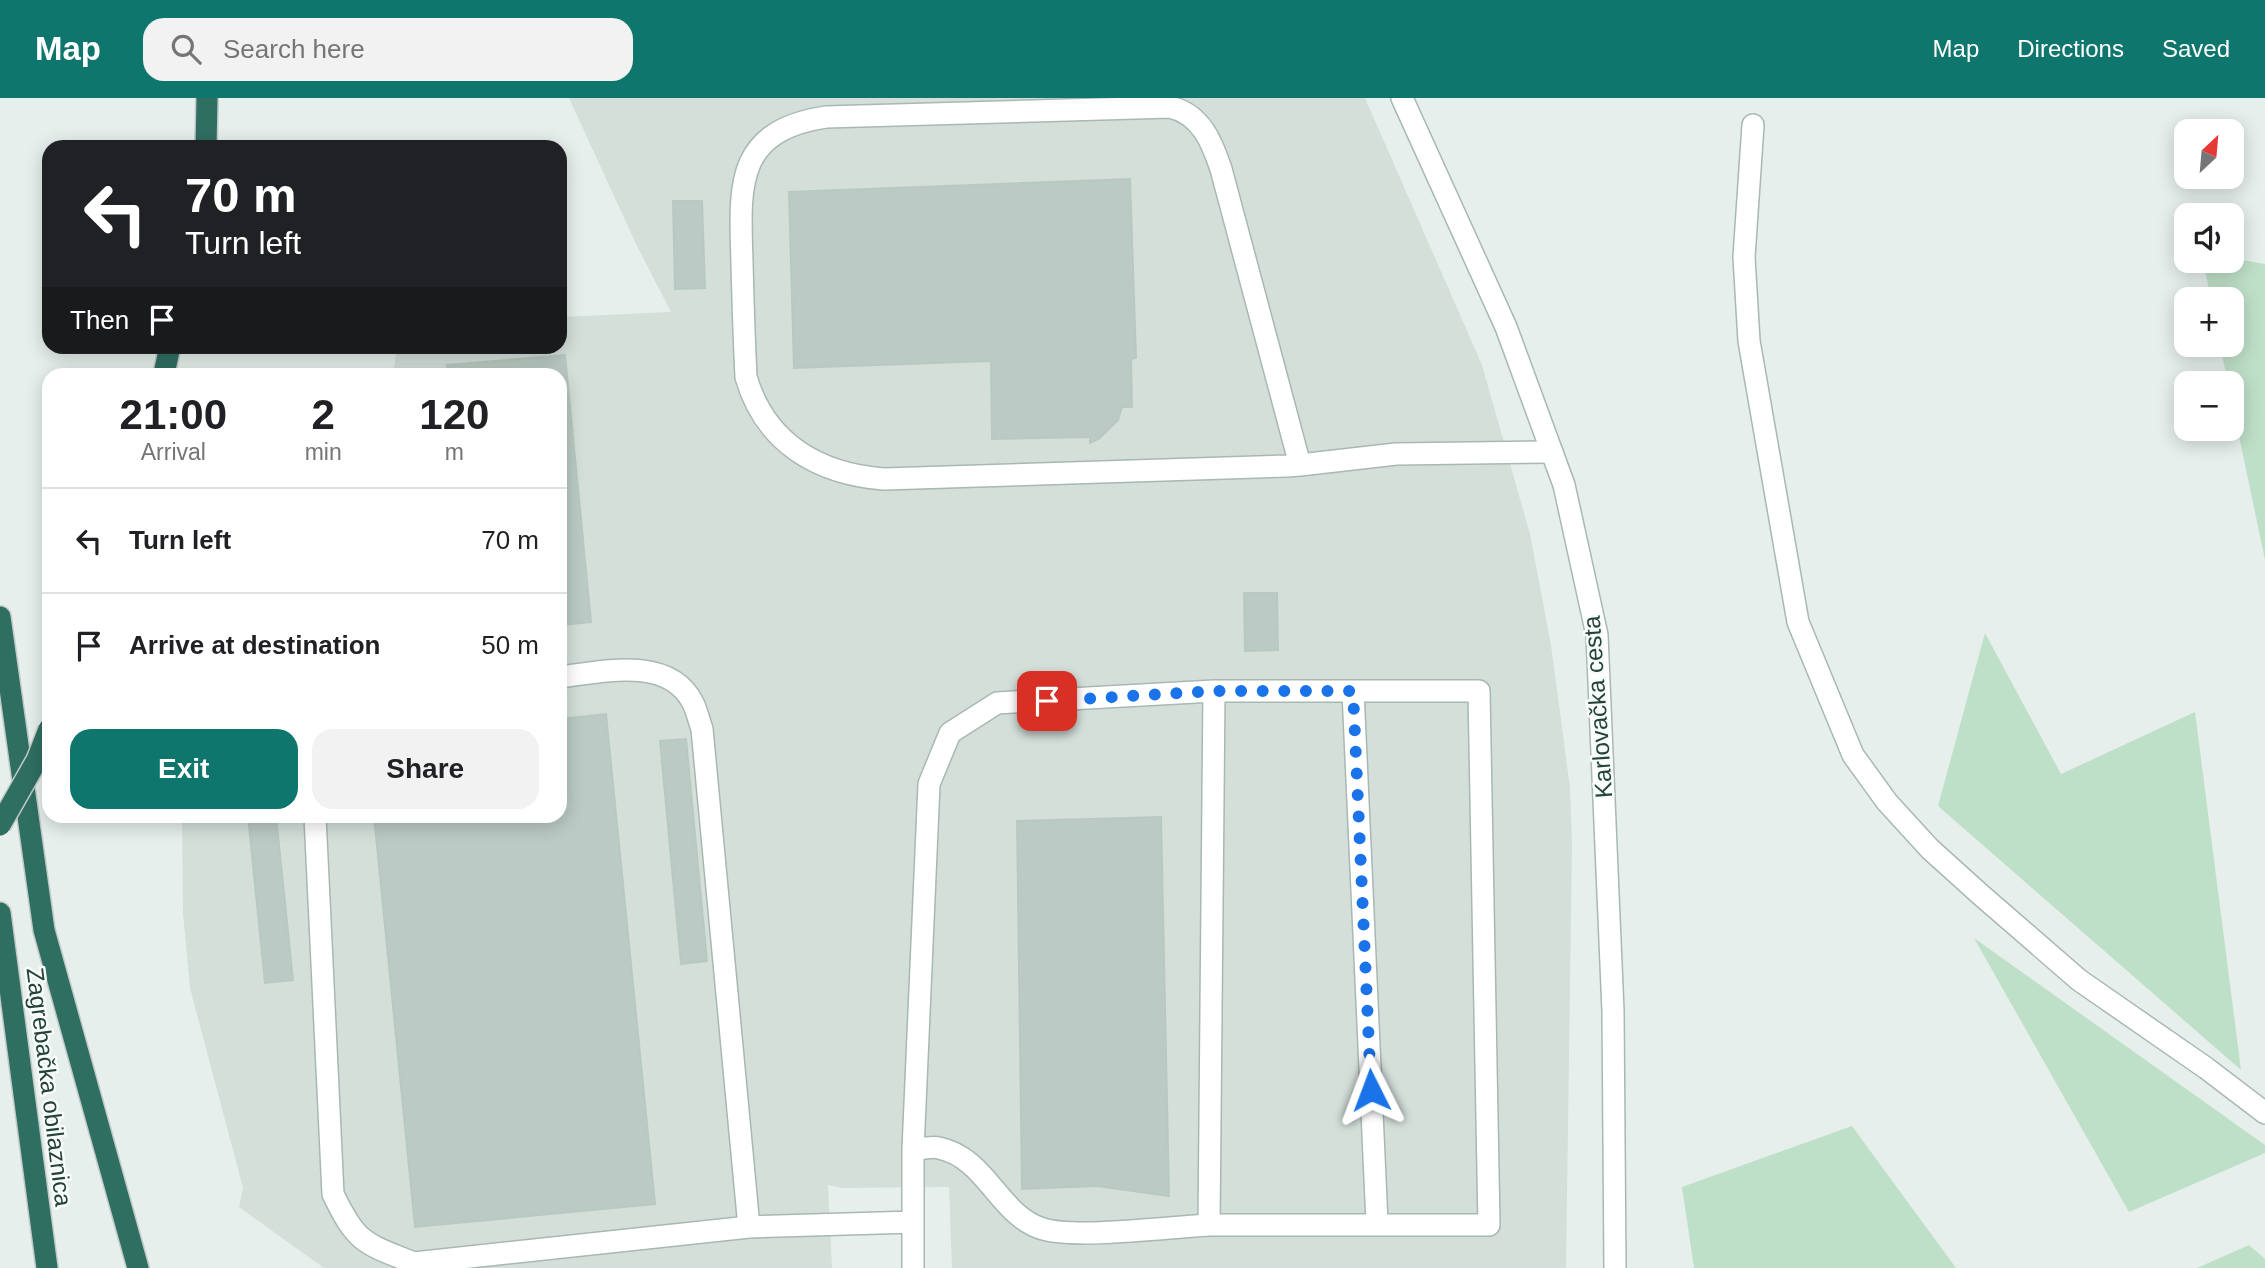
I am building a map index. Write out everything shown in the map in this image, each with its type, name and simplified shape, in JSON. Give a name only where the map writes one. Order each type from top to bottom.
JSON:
[{"type":"highway","points":[[206,140],[207,98]]},
{"type":"highway","points":[[0,617],[44,930],[138,1268]]},
{"type":"highway","points":[[0,825],[42,747]]},
{"type":"highway","name":"Zagrebačka obilaznica","points":[[0,913],[47,1268]]},
{"type":"street","name":"Karlovačka cesta","points":[[1402,98],[1506,327],[1564,485],[1597,635],[1614,1011],[1615,1268]]},
{"type":"street","points":[[1300,465],[1221,169],[1207,134],[1189,113],[1170,107],[826,117],[803,121],[783,129],[768,139],[754,155],[740,197],[747,377],[752,396],[776,435],[803,457],[836,471],[884,479],[1300,465],[1396,454],[1552,452]]},
{"type":"street","points":[[1753,125],[1744,257],[1749,341],[1798,622],[1853,755],[1887,802],[1930,849],[2020,929],[2079,979],[2265,1113]]},
{"type":"street","points":[[567,676],[632,668],[674,681],[692,701],[699,720],[750,1227]]},
{"type":"street","points":[[1209,1225],[1214,691]]},
{"type":"street","points":[[913,1150],[938,1147],[961,1157],[984,1174],[1020,1218],[1043,1229],[1068,1232],[1209,1225],[1489,1225],[1479,691],[1214,691],[997,704],[950,733],[929,784],[913,1150],[913,1268]]},
{"type":"street","points":[[1353,691],[1377,1223]]},
{"type":"street","points":[[315,823],[333,1194],[349,1228],[368,1244],[414,1263],[750,1227],[913,1222]]},
{"type":"shaded area","points":[[569,98],[1365,98],[1482,365],[1530,534],[1551,645],[1570,788],[1572,844],[1566,1268],[952,1268],[949,1187],[843,1188],[828,1185],[832,1268],[324,1268],[239,1207],[243,1188],[190,988],[183,913],[182,823],[567,823],[567,368],[394,368],[396,354],[567,354],[567,317],[671,312],[637,246]]},
{"type":"green space","points":[[2244,260],[2265,264],[2265,560],[2240,441],[2244,441],[2244,371],[2225,371],[2223,357],[2244,357],[2244,287],[2208,287],[2206,273],[2244,273]]},
{"type":"green space","points":[[1985,633],[2061,774],[2195,712],[2241,1070],[1938,806]]},
{"type":"green space","points":[[1974,938],[2265,1145],[2265,1153],[2129,1212]]},
{"type":"green space","points":[[1852,1126],[1956,1268],[1694,1268],[1682,1187]]},
{"type":"green space","points":[[2249,1245],[2265,1259],[2265,1268],[2197,1268]]},
{"type":"building","points":[[1130,179],[1136,358],[1131,359],[1132,407],[1122,407],[1118,420],[1100,438],[1090,443],[1090,437],[992,439],[991,361],[794,368],[789,192]]},
{"type":"building","points":[[673,201],[702,201],[705,288],[675,289]]},
{"type":"building","points":[[565,355],[566,368],[447,368],[447,365]]},
{"type":"building","points":[[567,376],[591,622],[567,624]]},
{"type":"building","points":[[1244,593],[1277,593],[1278,650],[1245,651]]},
{"type":"building","points":[[606,714],[655,1204],[415,1227],[375,823],[567,823],[567,718]]},
{"type":"building","points":[[686,739],[707,961],[681,964],[660,741]]},
{"type":"building","points":[[1161,817],[1169,1196],[1097,1186],[1022,1189],[1017,821]]},
{"type":"building","points":[[249,823],[277,823],[293,980],[265,983]]},
{"type":"route","points":[[1047,701],[1214,691],[1353,691],[1371,1090]]}]
